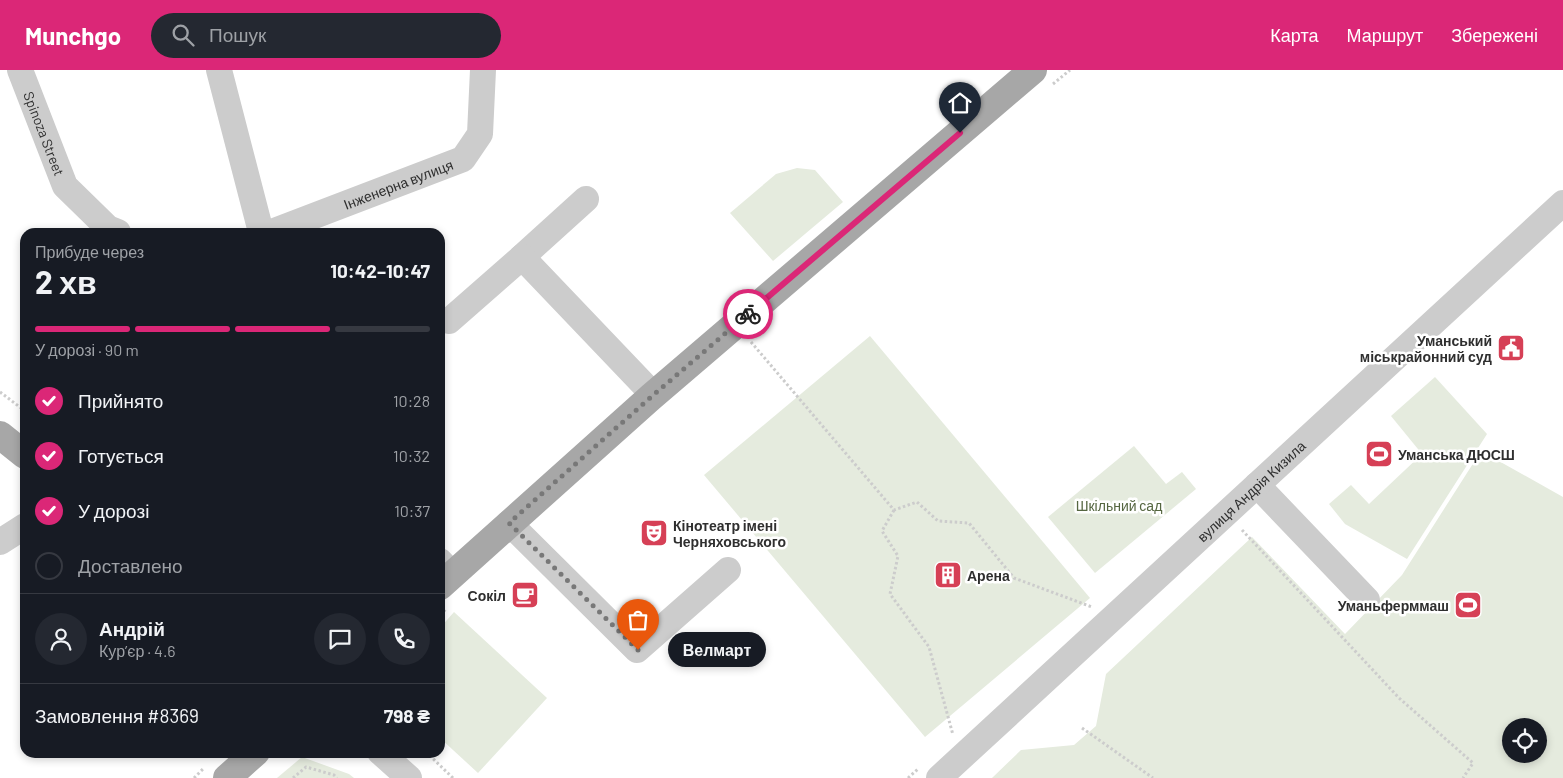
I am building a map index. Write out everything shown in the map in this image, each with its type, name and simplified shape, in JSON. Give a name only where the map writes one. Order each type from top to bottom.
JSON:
[{"type":"main road","points":[[445,573],[509,523],[651,397],[1033,70]]},
{"type":"main road","points":[[0,435],[20,451]]},
{"type":"main road","points":[[227,778],[249,758]]},
{"type":"street","name":"Spinoza Street","points":[[20,70],[65,186],[108,228]]},
{"type":"street","points":[[219,70],[260,228]]},
{"type":"street","name":"Інженерна вулиця","points":[[282,228],[462,159],[480,134],[482,70]]},
{"type":"street","points":[[449,321],[586,199]]},
{"type":"street","name":"вулиця Андрія Кизила","points":[[939,778],[1563,203]]},
{"type":"street","points":[[522,257],[648,388],[651,397]]},
{"type":"street","points":[[1257,485],[1367,600]]},
{"type":"street","points":[[509,523],[638,650],[728,570]]},
{"type":"street","points":[[0,542],[20,529]]},
{"type":"street","points":[[387,758],[409,778]]},
{"type":"path","points":[[782,377],[894,510]]},
{"type":"path","points":[[0,392],[20,407]]},
{"type":"path","points":[[953,736],[929,647],[890,594],[898,556],[882,531],[894,510],[917,502],[938,521],[969,523],[1014,578],[1092,607]]},
{"type":"path","points":[[1255,544],[1399,698],[1473,763],[1463,778]]},
{"type":"path","points":[[1082,728],[1153,778]]},
{"type":"path","points":[[432,758],[453,778]]},
{"type":"path","points":[[293,778],[306,767],[335,777]]},
{"type":"green space","points":[[797,168],[815,170],[843,202],[773,261],[730,213],[776,174]]},
{"type":"green space","points":[[870,336],[1090,598],[925,737],[704,475]]},
{"type":"green space","points":[[1435,377],[1487,434],[1407,559],[1345,524],[1329,504],[1351,485],[1369,504],[1422,454],[1391,416]]},
{"type":"green space","name":"Шкільний сад","points":[[1134,446],[1166,484],[1182,472],[1196,489],[1095,573],[1048,517]]},
{"type":"green space","name":"Уманьферммаш","points":[[1481,451],[1563,497],[1563,778],[992,778],[1021,750],[1074,745],[1096,726],[1106,674],[1252,537],[1345,634],[1402,575]]},
{"type":"green space","points":[[454,612],[547,698],[478,773],[445,743],[445,622]]},
{"type":"green space","points":[[301,758],[305,758],[349,774],[354,778],[277,778]]},
{"type":"way so far","points":[[638,650],[509,523],[748,314]]},
{"type":"place","name":"Уманський міськрайонний суд","points":[[1511,348]]},
{"type":"place","name":"Уманська ДЮСШ","points":[[1379,454]]},
{"type":"place","name":"Кінотеатр імені Черняховського","points":[[654,533]]},
{"type":"place","name":"Арена","points":[[948,575]]},
{"type":"place","name":"Сокіл","points":[[525,595]]},
{"type":"place","name":"Уманьферммаш","points":[[1468,605]]},
{"type":"place","name":"Велмарт","points":[[638,650]]},
{"type":"route","points":[[748,314],[960,133]]}]
